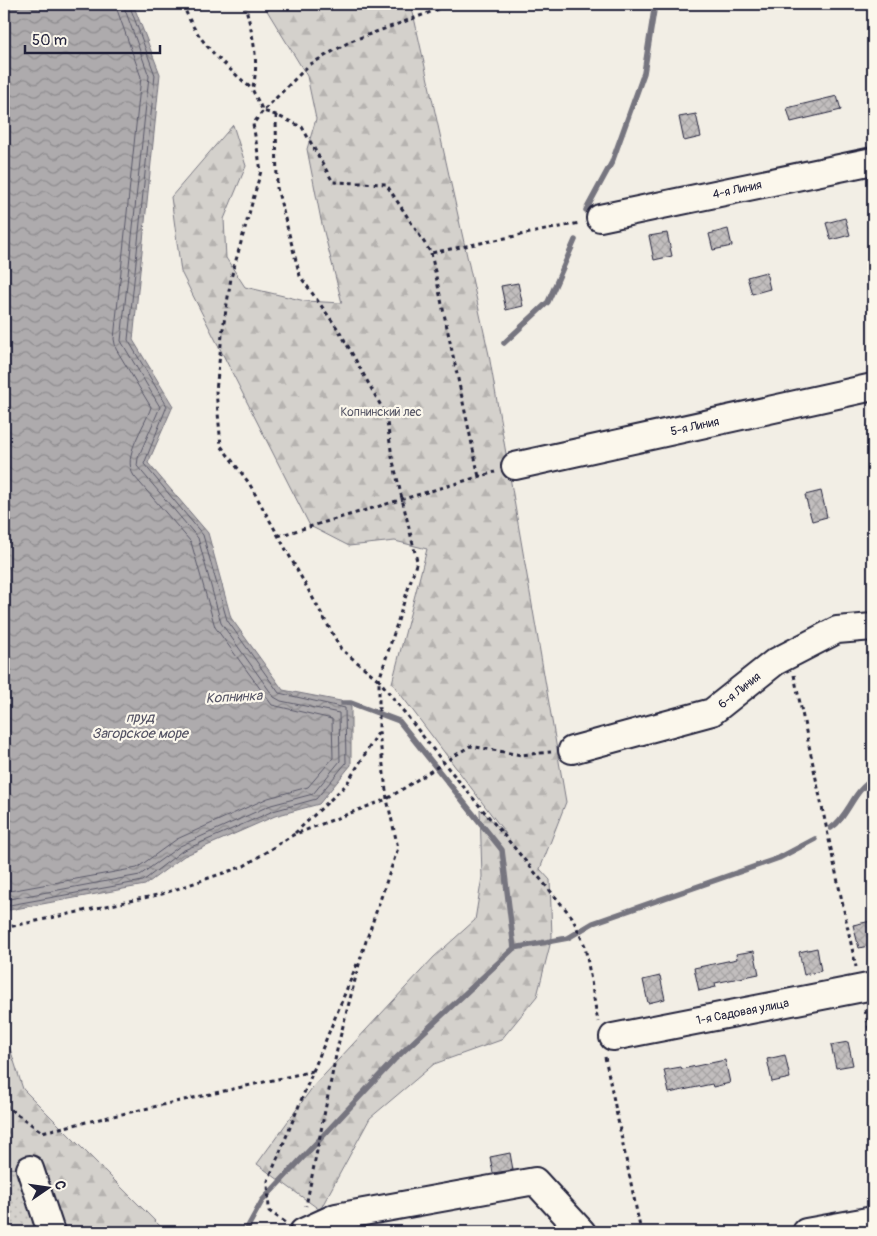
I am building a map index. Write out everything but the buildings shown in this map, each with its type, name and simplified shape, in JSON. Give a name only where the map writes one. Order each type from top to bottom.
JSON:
[{"type":"street","name":"4-я Линия","points":[[600,218],[873,161]]},
{"type":"street","name":"5-я Линия","points":[[515,466],[873,387]]},
{"type":"street","name":"6-я Линия","points":[[572,750],[712,712],[775,662],[790,654],[837,630],[873,627]]},
{"type":"street","name":"1-я Садовая улица","points":[[605,1038],[867,987]]},
{"type":"street","points":[[30,1169],[51,1232]]},
{"type":"street","points":[[303,1223],[534,1181],[582,1232]]},
{"type":"street","points":[[806,1232],[873,1220]]},
{"type":"path","points":[[183,4],[189,22],[204,39],[211,53],[252,89],[263,111],[276,115],[302,128],[333,182],[386,184],[431,253],[479,477]]},
{"type":"path","points":[[245,4],[251,29],[256,76],[252,89]]},
{"type":"path","points":[[453,4],[351,41],[309,65],[263,111],[253,124],[261,171],[231,278],[222,335],[216,391],[221,446],[249,483],[341,649],[379,680],[442,763],[572,916],[585,946],[605,1038],[641,1232]]},
{"type":"path","points":[[269,1211],[268,1181],[362,953],[398,848],[387,799],[379,732],[378,690],[379,680],[417,561],[392,457],[386,415],[340,332],[300,276],[278,188],[276,115]]},
{"type":"path","points":[[431,253],[563,226]]},
{"type":"path","points":[[278,536],[515,466]]},
{"type":"path","points":[[790,654],[867,987],[873,1048]]},
{"type":"path","points":[[4,928],[162,894],[244,866],[293,835],[346,785],[379,732]]},
{"type":"path","points":[[293,835],[387,799],[426,776],[442,763],[470,746],[521,755],[572,750]]},
{"type":"path","points":[[303,1223],[338,1045],[362,953]]},
{"type":"path","points":[[4,1105],[42,1132],[313,1071]]},
{"type":"green space","name":"Копнинский лес","points":[[263,4],[411,4],[489,355],[566,802],[540,869],[550,880],[552,937],[537,996],[501,1040],[434,1064],[370,1118],[320,1210],[257,1164],[312,1088],[434,957],[475,920],[482,877],[480,809],[506,834],[392,683],[427,549],[395,541],[349,546],[310,526],[181,272],[171,197],[233,125],[246,166],[224,219],[226,258],[245,287],[305,301],[342,303],[321,220],[307,149],[316,119],[307,76]]},
{"type":"green space","points":[[4,1030],[23,1089],[166,1232],[51,1232],[30,1169],[4,1168]]},
{"type":"green space","points":[[4,1168],[30,1169],[51,1232],[4,1232]]},
{"type":"water","name":"пруд Загорское море","points":[[4,4],[133,4],[160,74],[133,340],[173,406],[148,463],[208,533],[231,618],[283,690],[351,703],[351,765],[319,804],[275,816],[184,856],[145,885],[4,911]]},
{"type":"waterway","points":[[586,210],[612,162],[644,73],[655,4]]},
{"type":"waterway","points":[[504,343],[548,302],[575,240]]},
{"type":"waterway","points":[[245,1232],[262,1201],[394,1060],[514,948],[502,850],[399,721],[351,703],[343,703]]},
{"type":"waterway","points":[[831,828],[842,817],[866,784],[873,780]]},
{"type":"waterway","points":[[514,948],[568,938],[593,923],[779,858],[815,839]]},
{"type":"water label","name":"Копнинка","points":[[234,697]]}]
